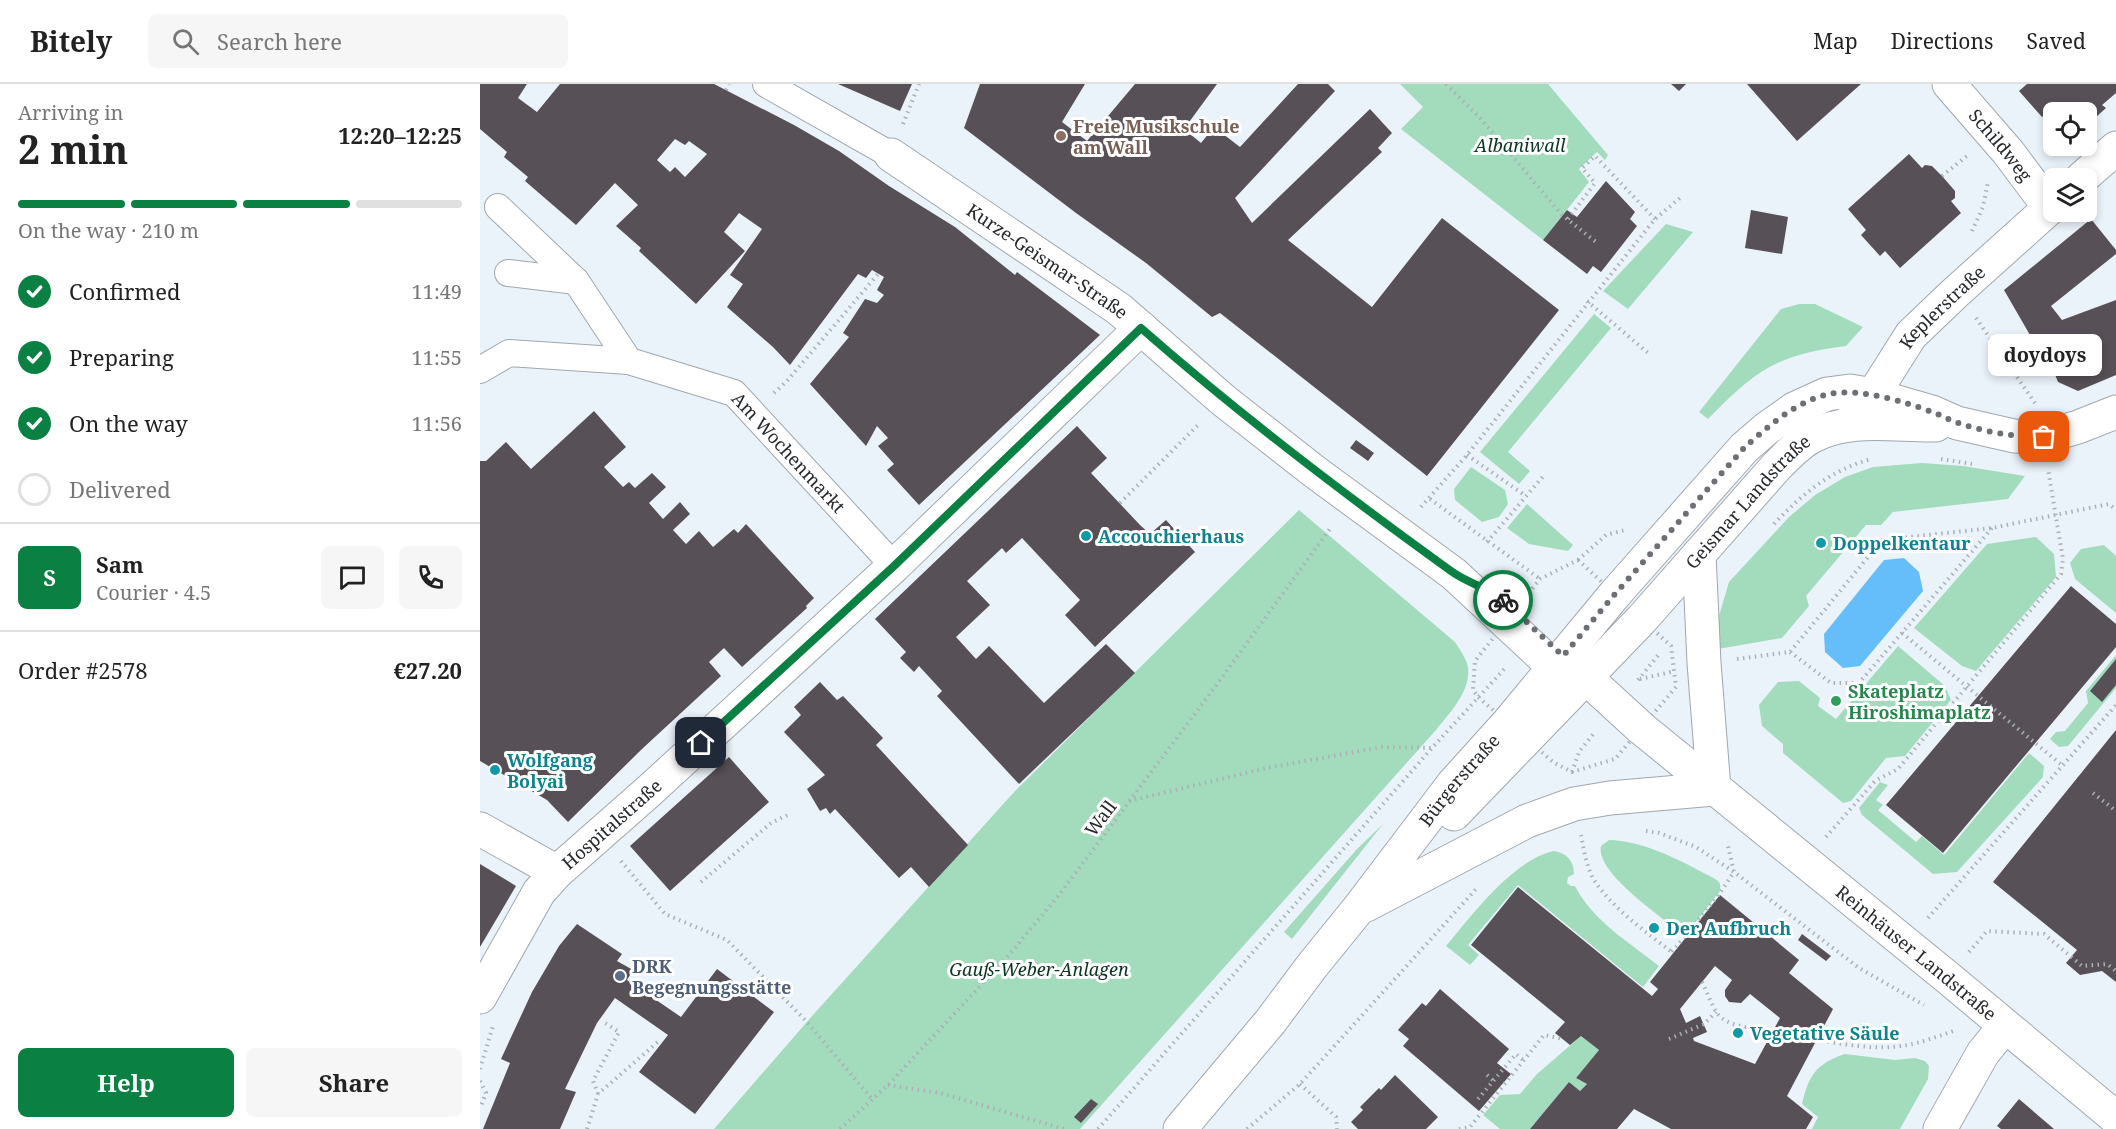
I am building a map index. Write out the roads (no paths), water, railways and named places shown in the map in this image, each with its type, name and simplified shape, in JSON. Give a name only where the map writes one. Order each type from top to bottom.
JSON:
[{"type":"main road","name":"Schildweg","points":[[1949,84],[2043,195]]},
{"type":"main road","points":[[2093,168],[2116,148]]},
{"type":"main road","name":"Kurze-Geismar-Straße","points":[[891,155],[1119,309],[1223,399],[1454,574],[1570,672]]},
{"type":"main road","name":"Keplerstraße","points":[[1846,425],[1873,395],[1911,335],[2043,214]]},
{"type":"main road","name":"Hospitalstraße","points":[[480,997],[539,892],[557,872],[894,566],[1141,328]]},
{"type":"main road","name":"Geismar Landstraße","points":[[1570,672],[1615,594],[1744,448],[1794,409],[1827,394],[1850,391],[1873,395],[1932,412],[1957,423],[2014,436],[2044,437],[2116,412]]},
{"type":"main road","name":"Geismar Landstraße","points":[[1570,672],[1642,619],[1794,449],[1811,437],[1836,426],[1846,425],[1957,423]]},
{"type":"main road","points":[[1359,908],[1527,821],[1574,804],[1610,798],[1714,789],[1704,663],[1699,554]]},
{"type":"main road","name":"Reinhäuser Landstraße","points":[[1570,672],[1659,758],[1714,789],[2116,1118]]},
{"type":"main road","name":"Bürgerstraße","points":[[1180,1129],[1270,1022],[1453,784],[1570,672]]},
{"type":"main road","points":[[480,829],[557,872]]},
{"type":"main road","points":[[1940,1129],[1983,1053],[2005,1026]]},
{"type":"street","name":"Kurze-Geismar-Straße","points":[[766,84],[891,155]]},
{"type":"street","points":[[498,207],[576,281],[628,361]]},
{"type":"street","points":[[508,273],[576,281]]},
{"type":"street","name":"Am Wochenmarkt","points":[[480,370],[509,353],[628,361],[734,393],[894,566]]},
{"type":"water","points":[[1904,558],[1919,572],[1923,591],[1860,666],[1843,668],[1825,652],[1824,634],[1884,560]]},
{"type":"place","name":"Freie Musikschule am Wall","points":[[1061,136]]},
{"type":"place","name":"doydoys","points":[[2044,437]]},
{"type":"place","name":"Accouchierhaus","points":[[1086,536]]},
{"type":"place","name":"Doppelkentaur","points":[[1821,543]]},
{"type":"place","name":"Skateplatz Hiroshimaplatz","points":[[1836,701]]},
{"type":"place","name":"Wolfgang Bolyai","points":[[495,770]]},
{"type":"place","name":"Der Aufbruch","points":[[1654,928]]},
{"type":"place","name":"DRK Begegnungsstätte","points":[[620,976]]},
{"type":"place","name":"Vegetative Säule","points":[[1738,1033]]},
{"type":"park label","name":"Albaniwall","points":[[1520,145]]},
{"type":"park label","name":"Gauß-Weber-Anlagen","points":[[1039,969]]}]
